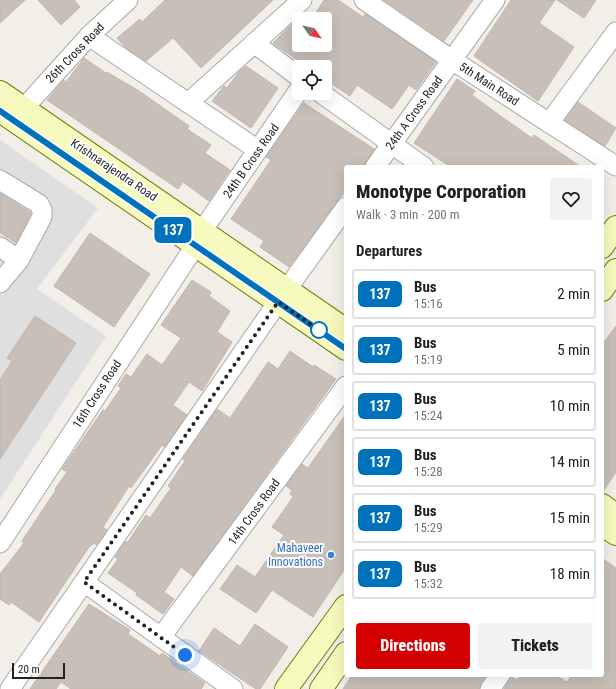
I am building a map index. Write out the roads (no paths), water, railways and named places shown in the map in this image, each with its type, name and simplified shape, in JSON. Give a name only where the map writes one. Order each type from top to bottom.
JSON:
[{"type":"main road","name":"Krishnarajendra Road","points":[[0,92],[12,113],[282,296],[344,347]]},
{"type":"main road","points":[[604,244],[616,227]]},
{"type":"main road","points":[[604,287],[616,270]]},
{"type":"main road","name":"Krishnarajendra Road","points":[[282,296],[344,329]]},
{"type":"main road","points":[[286,689],[344,609]]},
{"type":"main road","points":[[321,689],[344,656]]},
{"type":"street","name":"26th Cross Road","points":[[12,113],[89,36],[128,0]]},
{"type":"street","points":[[188,103],[302,0]]},
{"type":"street","name":"5th Main Road","points":[[364,0],[452,60],[616,166]]},
{"type":"street","name":"24th A Cross Road","points":[[376,165],[495,0]]},
{"type":"street","points":[[549,123],[616,32]]},
{"type":"street","points":[[89,36],[258,150]]},
{"type":"street","points":[[254,44],[292,71]]},
{"type":"street","name":"24th B Cross Road","points":[[198,238],[292,100]]},
{"type":"street","points":[[330,100],[391,145],[421,165]]},
{"type":"street","points":[[0,180],[39,204],[42,210],[42,217],[19,260],[0,284]]},
{"type":"street","points":[[10,689],[282,296],[344,210]]},
{"type":"street","name":"16th Cross Road","points":[[0,543],[198,238]]},
{"type":"street","points":[[0,247],[19,260]]},
{"type":"street","name":"14th Cross Road","points":[[161,637],[344,389]]},
{"type":"street","points":[[84,582],[233,689]]},
{"type":"street","points":[[490,689],[499,677]]},
{"type":"place","name":"Mahaveer Innovations","points":[[331,555]]}]
